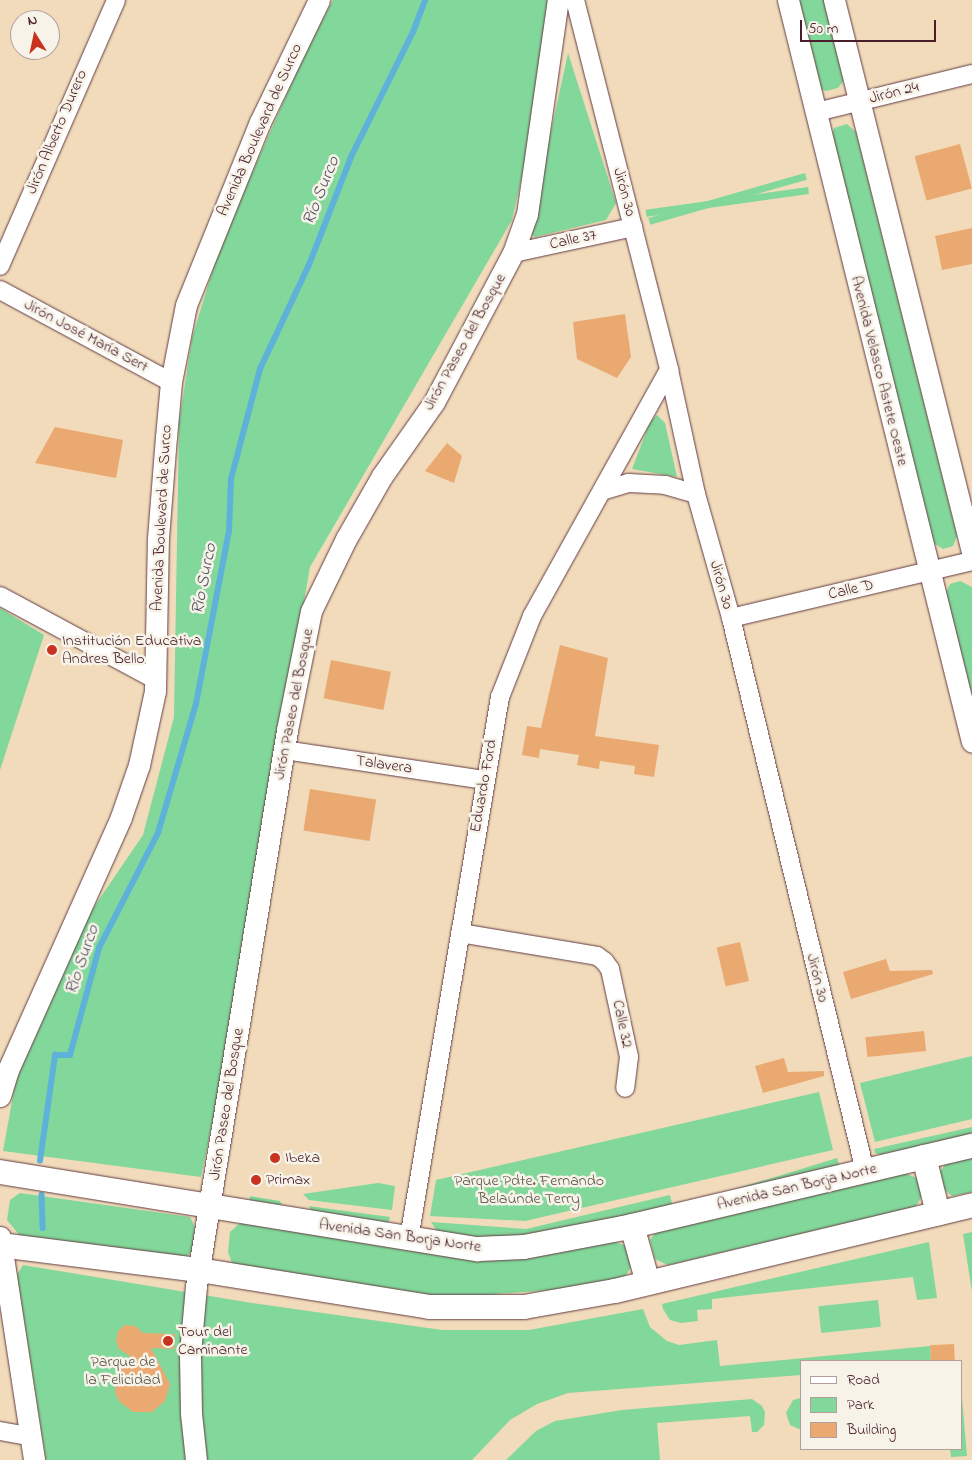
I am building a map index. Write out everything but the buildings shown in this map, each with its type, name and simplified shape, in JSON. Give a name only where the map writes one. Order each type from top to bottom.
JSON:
[{"type":"main road","name":"Avenida San Borja Norte","points":[[0,1172],[409,1240],[478,1249],[524,1248],[632,1226],[972,1146]]},
{"type":"main road","points":[[924,1157],[938,1213]]},
{"type":"main road","points":[[0,1242],[199,1270],[430,1307],[524,1307],[648,1284],[972,1205]]},
{"type":"main road","points":[[632,1226],[648,1284]]},
{"type":"street","name":"Jirón Alberto Durero","points":[[0,266],[116,0]]},
{"type":"street","name":"Avenida Boulevard de Surco","points":[[0,1096],[8,1070],[121,817],[139,765],[156,680],[158,538],[172,382],[186,305],[260,122],[319,0]]},
{"type":"street","name":"Jirón Paseo del Bosque","points":[[196,1460],[191,1413],[190,1353],[199,1270],[284,750],[311,611],[355,523],[382,476],[434,402],[513,253],[527,214],[558,0]]},
{"type":"street","name":"Jirón 30","points":[[575,0],[669,370],[696,494],[731,618],[865,1171]]},
{"type":"street","name":"Avenida Velasco Astete Oeste","points":[[788,0],[972,742]]},
{"type":"street","points":[[834,0],[972,552]]},
{"type":"street","name":"Jirón 24","points":[[816,112],[972,74]]},
{"type":"street","name":"Calle 37","points":[[513,253],[633,227]]},
{"type":"street","name":"Jirón José María Sert","points":[[0,290],[172,382]]},
{"type":"street","name":"Eduardo Ford","points":[[409,1240],[484,780],[500,696],[532,616],[669,370]]},
{"type":"street","points":[[602,491],[630,483],[665,486],[696,494]]},
{"type":"street","name":"Calle D","points":[[731,618],[972,561]]},
{"type":"street","points":[[0,596],[156,680]]},
{"type":"street","name":"Talavera","points":[[284,750],[484,780]]},
{"type":"street","name":"Calle 32","points":[[460,933],[597,956],[604,961],[610,969],[629,1057],[625,1088]]},
{"type":"street","points":[[0,1242],[34,1460]]},
{"type":"street","points":[[0,1431],[29,1436]]},
{"type":"green space","points":[[333,0],[551,0],[527,154],[512,220],[310,567],[223,1071],[201,1177],[3,1151],[16,1079],[85,920],[143,835],[174,717],[179,423],[192,338],[220,246],[305,53]]},
{"type":"green space","points":[[795,0],[825,0],[845,79],[838,88],[826,91],[816,87]]},
{"type":"green space","points":[[568,53],[616,203],[606,220],[535,237],[529,233]]},
{"type":"green space","points":[[847,124],[856,132],[957,536],[953,546],[943,549],[932,542],[831,139],[834,128]]},
{"type":"green space","points":[[805,173],[807,180],[650,225],[648,218]]},
{"type":"green space","points":[[808,187],[809,194],[647,217],[646,210]]},
{"type":"green space","points":[[657,415],[665,423],[677,477],[632,469],[650,422]]},
{"type":"green space","points":[[960,581],[972,587],[972,703],[945,594],[950,584]]},
{"type":"green space","points":[[0,608],[44,635],[0,770]]},
{"type":"green space","points":[[972,1056],[972,1119],[875,1142],[860,1083]]},
{"type":"green space","name":"Parque Pdte. Fernando Belaúnde Terry","points":[[819,1092],[833,1150],[525,1221],[430,1216],[436,1180]]},
{"type":"green space","points":[[972,1127],[972,1134],[881,1155],[875,1153],[874,1149]]},
{"type":"green space","points":[[972,1157],[972,1192],[952,1196],[941,1187],[939,1173],[946,1163]]},
{"type":"green space","points":[[837,1158],[840,1168],[687,1214],[684,1205]]},
{"type":"green space","points":[[904,1173],[920,1179],[923,1195],[915,1207],[668,1265],[655,1259],[650,1240],[658,1229]]},
{"type":"green space","points":[[378,1183],[395,1186],[392,1210],[309,1200],[303,1194]]},
{"type":"green space","points":[[20,1193],[190,1217],[195,1227],[192,1251],[185,1258],[20,1236],[7,1220],[10,1200]]},
{"type":"green space","points":[[670,1195],[673,1208],[526,1241],[439,1234],[431,1222],[526,1229]]},
{"type":"green space","points":[[250,1196],[280,1201],[284,1209],[249,1204]]},
{"type":"green space","points":[[309,1206],[390,1217],[388,1225],[312,1213]]},
{"type":"green space","points":[[240,1223],[444,1256],[555,1252],[615,1242],[627,1246],[631,1267],[625,1277],[565,1289],[443,1298],[233,1266],[228,1252],[230,1232]]},
{"type":"green space","points":[[972,1232],[972,1292],[963,1234]]},
{"type":"green space","points":[[929,1242],[937,1298],[917,1300],[913,1277],[712,1299],[712,1309],[697,1310],[698,1321],[681,1323],[670,1320],[663,1309],[662,1304]]},
{"type":"green space","name":"Parque de la Felicidad","points":[[23,1265],[252,1303],[442,1330],[529,1330],[643,1309],[650,1327],[667,1341],[679,1345],[717,1340],[720,1366],[930,1346],[931,1360],[800,1360],[800,1375],[568,1393],[537,1404],[510,1420],[472,1460],[46,1460],[17,1275]]},
{"type":"green space","points":[[878,1300],[881,1327],[821,1333],[818,1306]]},
{"type":"green space","points":[[962,1397],[967,1456],[951,1457],[950,1450],[962,1450]]},
{"type":"green space","points":[[800,1398],[799,1429],[790,1425],[786,1413],[793,1400]]},
{"type":"green space","points":[[752,1399],[762,1406],[765,1412],[764,1425],[757,1432],[752,1432],[750,1416],[657,1423],[660,1460],[506,1460],[536,1431],[555,1421],[622,1410]]},
{"type":"waterway","name":"Río Surco","points":[[40,1161],[55,1055],[70,1055],[99,948],[158,833],[196,704],[229,531],[231,479],[260,369],[309,265],[351,157],[413,32],[425,0]]},
{"type":"waterway","name":"Río Surco","points":[[42,1195],[43,1228]]},
{"type":"place","name":"Institución Educativa Andres Bello","points":[[52,650]]},
{"type":"place","name":"Ibeka","points":[[275,1158]]},
{"type":"place","name":"Primax","points":[[256,1180]]},
{"type":"place","name":"Tour del Caminante","points":[[168,1341]]}]
